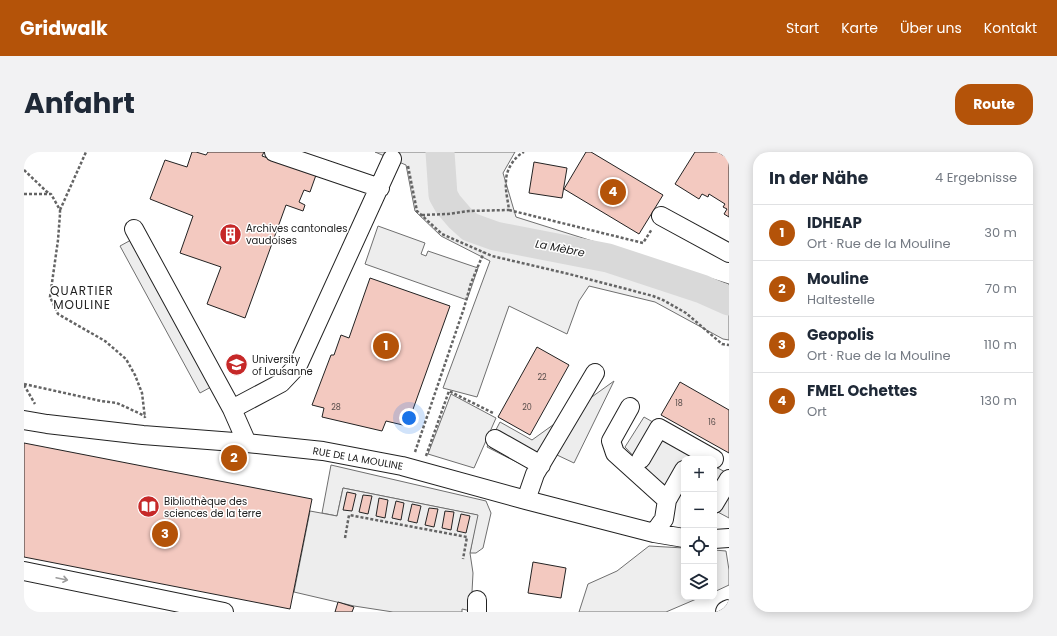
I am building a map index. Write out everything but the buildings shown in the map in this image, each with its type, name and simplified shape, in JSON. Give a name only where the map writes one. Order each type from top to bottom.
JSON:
[{"type":"street","points":[[274,152],[380,188]]},
{"type":"street","points":[[232,409],[281,383],[298,365],[380,188],[400,162]]},
{"type":"street","points":[[660,216],[729,252]]},
{"type":"street","points":[[134,229],[232,409],[247,443]]},
{"type":"street","points":[[526,500],[535,474],[595,373]]},
{"type":"street","points":[[630,407],[611,441],[615,453],[667,500]]},
{"type":"street","name":"RUE DE LA MOULINE","points":[[24,420],[46,424],[143,435],[247,443],[323,451],[416,470],[654,533],[681,538]]},
{"type":"street","points":[[641,459],[659,428],[693,454]]},
{"type":"street","points":[[495,439],[540,466]]},
{"type":"street","points":[[717,461],[729,468]]},
{"type":"street","points":[[654,533],[664,519],[667,500],[681,475]]},
{"type":"street","points":[[717,499],[729,479]]},
{"type":"street","points":[[717,540],[729,538]]},
{"type":"street","points":[[24,571],[224,612]]},
{"type":"path","points":[[86,152],[60,210],[58,240],[50,297],[58,314],[105,341],[126,359],[135,375],[142,393],[145,416],[143,435]]},
{"type":"path","points":[[509,210],[506,180],[511,164],[524,152]]},
{"type":"path","points":[[400,162],[416,211],[442,234],[492,256],[653,296],[686,313],[722,344],[729,345]]},
{"type":"path","points":[[24,170],[51,194],[60,210]]},
{"type":"path","points":[[24,194],[51,194]]},
{"type":"path","points":[[422,215],[448,214],[469,211],[509,210],[642,244],[660,216]]},
{"type":"path","points":[[416,470],[471,283],[484,252]]},
{"type":"path","points":[[24,384],[101,401],[117,402],[145,416]]},
{"type":"path","points":[[416,470],[427,451],[449,391],[493,412]]},
{"type":"path","points":[[345,538],[349,515],[467,537],[463,559]]},
{"type":"shaded area","points":[[375,152],[515,152],[503,173],[516,217],[729,284],[729,340],[723,339],[655,302],[589,286],[579,301],[567,334],[509,306],[477,397],[443,388],[490,261],[441,236],[415,211],[406,165]]},
{"type":"shaded area","points":[[378,226],[425,243],[421,254],[426,256],[428,251],[478,268],[467,300],[365,264]]},
{"type":"shaded area","points":[[131,240],[211,387],[200,393],[120,246]]},
{"type":"shaded area","points":[[614,381],[574,463],[557,455],[544,476],[487,447],[500,422],[532,440]]},
{"type":"shaded area","points":[[451,394],[496,418],[474,468],[428,454]]},
{"type":"shaded area","points":[[644,417],[658,425],[697,456],[681,456],[681,493],[656,480],[625,447]]},
{"type":"shaded area","points":[[331,465],[486,501],[491,513],[483,548],[476,553],[470,553],[477,515],[343,488],[337,516],[322,513]]},
{"type":"shaded area","points":[[717,468],[729,474],[729,518],[717,512]]},
{"type":"shaded area","points":[[343,488],[478,515],[470,553],[473,573],[471,611],[462,609],[462,612],[393,612],[354,606],[294,592],[310,511],[337,516]]},
{"type":"shaded area","points":[[649,546],[681,548],[681,600],[694,600],[666,612],[579,612],[588,584],[617,571]]},
{"type":"shaded area","points":[[717,550],[726,551],[729,570],[729,585],[717,591]]},
{"type":"waterway","name":"La Mèbre","points":[[440,152],[443,195],[448,204],[470,227],[495,236],[608,258],[702,289],[729,301]]},
{"type":"place","name":"FMEL Ochettes","points":[[613,192]]},
{"type":"place","name":"Archives cantonales vaudoises","points":[[231,234]]},
{"type":"place","name":"IDHEAP","points":[[386,346]]},
{"type":"place","name":"University of Lausanne","points":[[237,365]]},
{"type":"place","name":"Mouline","points":[[234,458]]},
{"type":"place","name":"Bibliothèque des sciences de la terre","points":[[148,507]]},
{"type":"place","name":"Geopolis","points":[[165,534]]},
{"type":"district","name":"QUARTIER MOULINE","points":[[82,298]]}]
